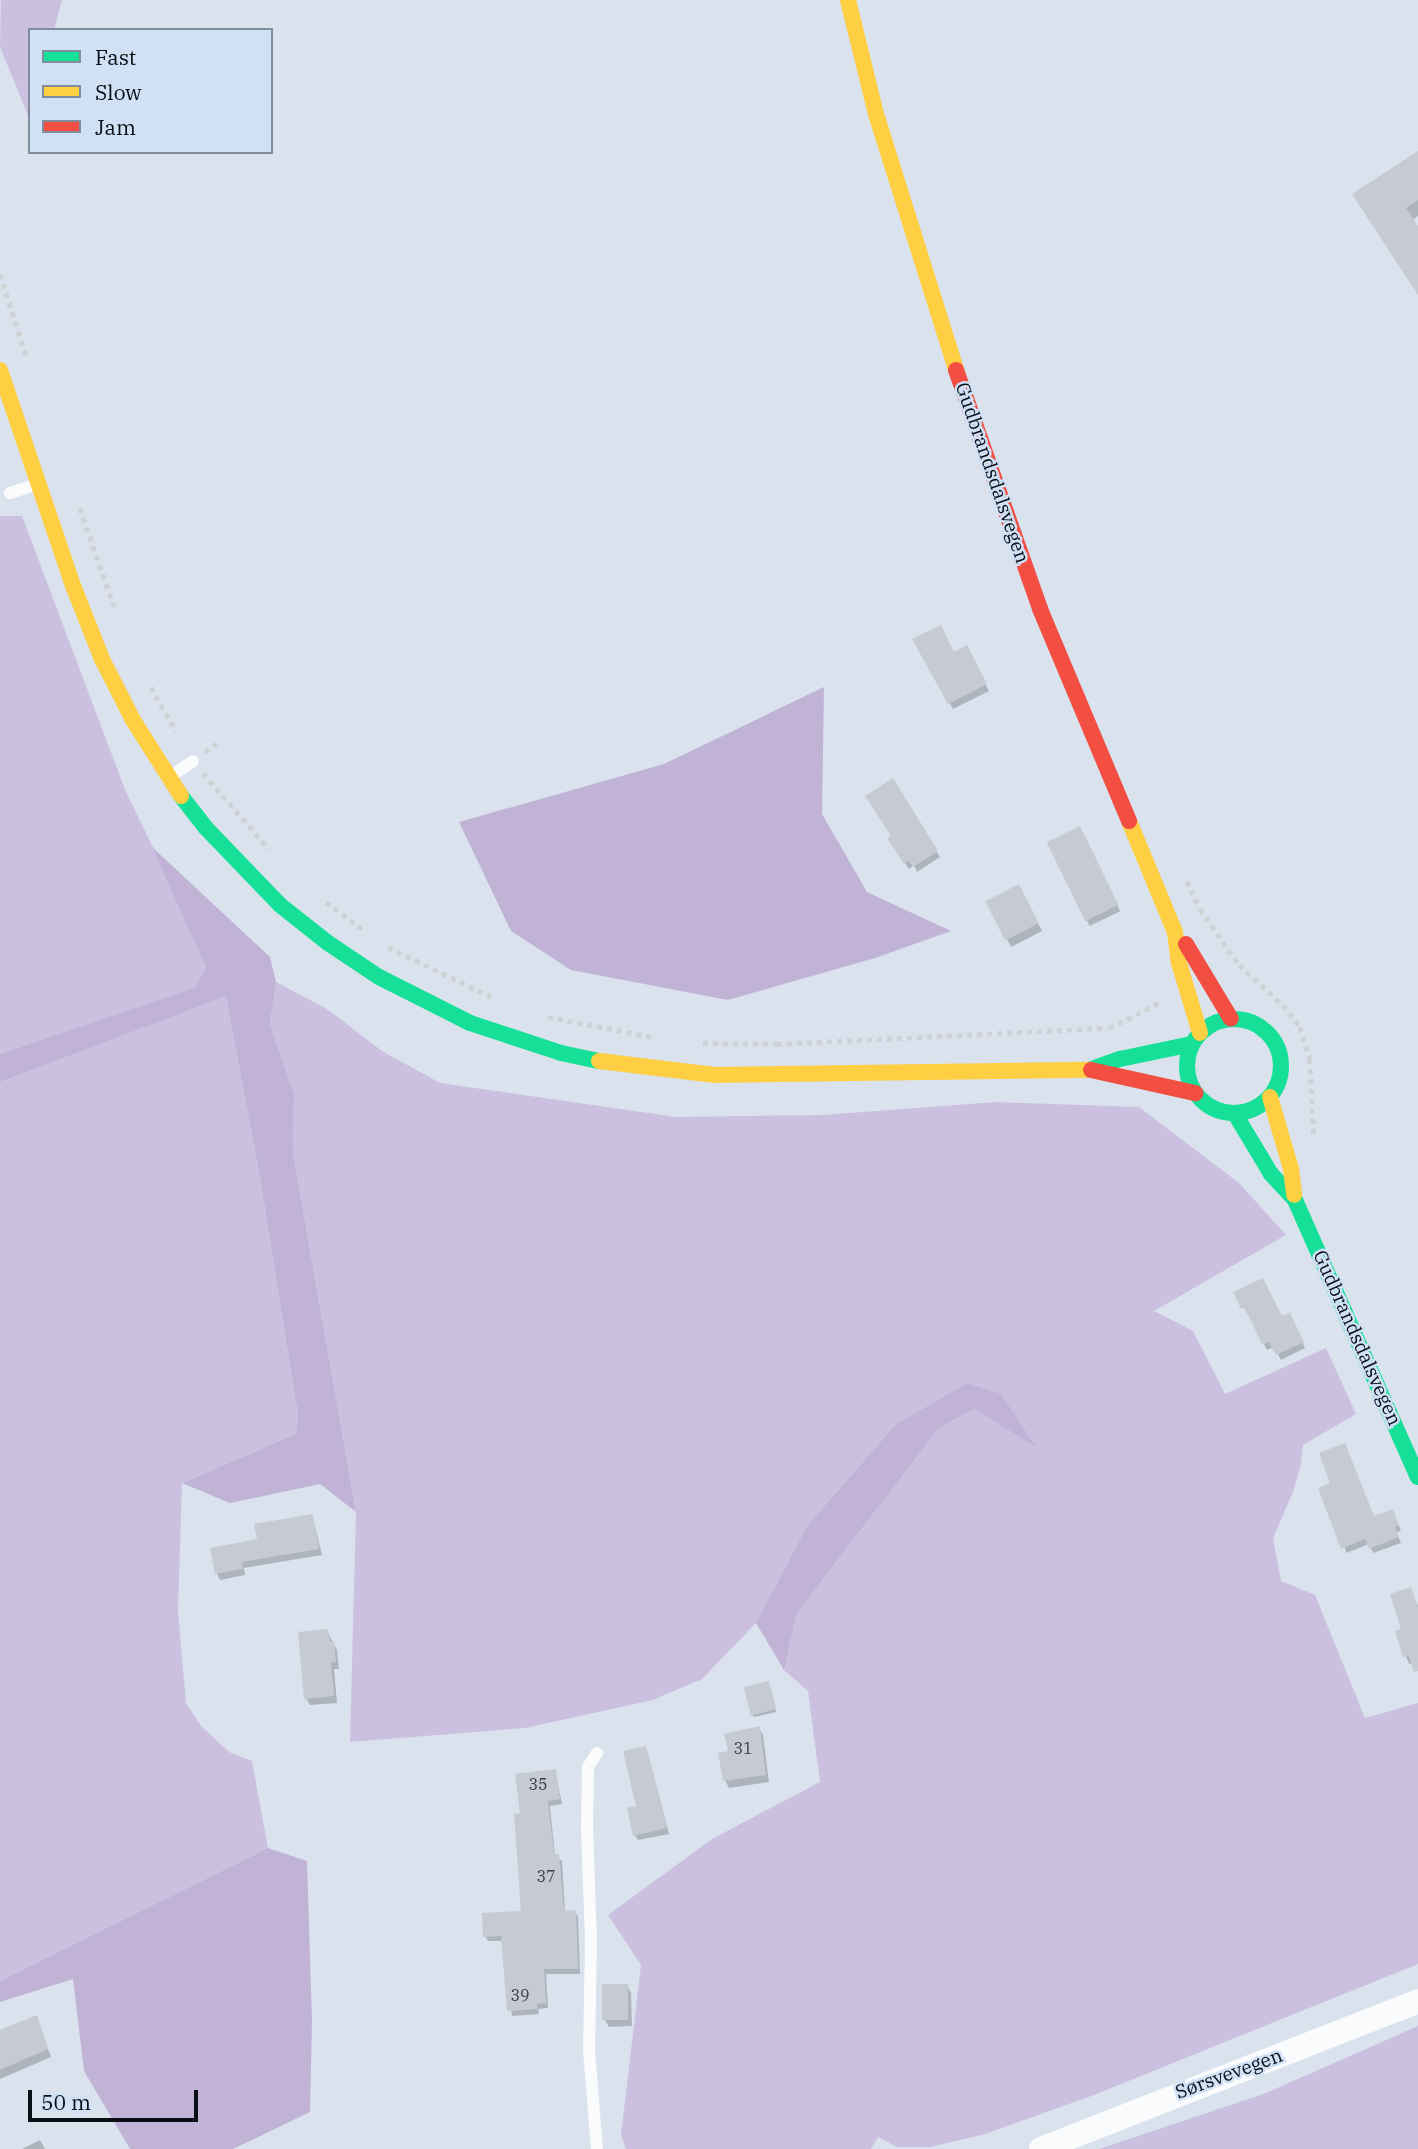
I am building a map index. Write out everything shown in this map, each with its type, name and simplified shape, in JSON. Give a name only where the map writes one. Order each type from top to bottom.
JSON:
[{"type":"main road","name":"Gudbrandsdalsvegen","points":[[848,0],[876,114],[915,247],[1016,542],[1098,751],[1175,932],[1179,963],[1196,1038]]},
{"type":"main road","points":[[0,370],[74,588],[102,659],[132,720],[168,778],[205,827],[241,867],[281,905],[328,943],[421,1000],[521,1041],[614,1064],[715,1075],[817,1076],[1089,1070],[1195,1094],[1213,1109],[1235,1114],[1254,1109],[1270,1097],[1280,1079],[1278,1049],[1273,1039],[1255,1023],[1231,1018],[1215,1023],[1196,1038],[1089,1070]]},
{"type":"main road","name":"Gudbrandsdalsvegen","points":[[1175,932],[1196,957],[1231,1018]]},
{"type":"main road","points":[[1195,1094],[1186,1067],[1196,1038]]},
{"type":"main road","name":"Gudbrandsdalsvegen","points":[[1270,1097],[1291,1169],[1294,1200]]},
{"type":"main road","name":"Gudbrandsdalsvegen","points":[[1235,1114],[1272,1174],[1294,1200],[1418,1477]]},
{"type":"street","name":"Sørsvevegen","points":[[1041,2149],[1418,2001]]},
{"type":"lane","points":[[10,493],[37,484]]},
{"type":"lane","points":[[168,778],[193,761]]},
{"type":"lane","points":[[597,1753],[588,1767],[587,1827],[591,1940],[589,2050],[597,2149]]},
{"type":"path","points":[[0,274],[32,371]]},
{"type":"path","points":[[76,497],[117,612]]},
{"type":"path","points":[[149,684],[193,761],[278,859]]},
{"type":"path","points":[[1183,872],[1200,909],[1239,965],[1283,1005],[1300,1027],[1311,1066],[1315,1145]]},
{"type":"path","points":[[317,895],[373,936]]},
{"type":"path","points":[[384,944],[496,999]]},
{"type":"path","points":[[690,1043],[777,1044],[1109,1028],[1165,1000]]},
{"type":"path","points":[[541,1015],[664,1040]]},
{"type":"shaded area","points":[[1,0],[62,0],[55,28],[28,28],[28,116],[0,47]]},
{"type":"shaded area","points":[[0,516],[22,516],[126,792],[183,909],[206,967],[195,989],[0,1054]]},
{"type":"shaded area","points":[[824,687],[822,814],[867,892],[951,931],[875,958],[728,1000],[571,970],[511,931],[459,822],[664,764]]},
{"type":"shaded area","points":[[152,847],[270,957],[276,982],[270,1025],[294,1093],[293,1153],[356,1512],[320,1484],[230,1503],[182,1483],[296,1434],[298,1415],[259,1172],[226,996],[0,1082],[0,1054],[195,988],[206,967]]},
{"type":"shaded area","points":[[276,982],[327,1009],[382,1051],[440,1083],[676,1117],[823,1115],[996,1102],[1139,1107],[1239,1183],[1286,1235],[1154,1311],[1193,1331],[1225,1394],[1326,1348],[1356,1414],[1303,1445],[1293,1492],[1273,1538],[1281,1581],[1315,1595],[1365,1718],[1418,1703],[1418,1964],[1094,2095],[985,2134],[931,2147],[897,2147],[878,2137],[871,2149],[626,2149],[621,2135],[641,1965],[608,1915],[712,1839],[820,1782],[808,1691],[784,1670],[797,1613],[939,1428],[974,1409],[1034,1445],[967,1383],[896,1424],[807,1526],[756,1623],[702,1679],[653,1700],[525,1728],[350,1742],[356,1512],[293,1153],[294,1093],[270,1025]]},
{"type":"shaded area","points":[[226,995],[259,1172],[298,1415],[296,1434],[182,1483],[178,1611],[186,1703],[201,1726],[229,1752],[252,1761],[268,1848],[0,1981],[0,1082]]},
{"type":"shaded area","points":[[967,1383],[1001,1394],[1036,1447],[974,1409],[939,1428],[797,1613],[784,1670],[756,1623],[807,1526],[896,1424]]},
{"type":"shaded area","points":[[268,1848],[307,1861],[312,2022],[310,2112],[233,2149],[130,2149],[84,2071],[73,1979],[0,2002],[0,1981]]},
{"type":"shaded area","points":[[1418,2026],[1418,2149],[1099,2149],[1266,2093]]},
{"type":"building","points":[[1418,151],[1418,200],[1406,208],[1418,226],[1418,295],[1352,194]]},
{"type":"building","points":[[941,625],[954,652],[967,645],[987,684],[948,704],[912,639]]},
{"type":"building","points":[[893,778],[938,851],[913,867],[909,861],[904,864],[887,838],[891,836],[865,796]]},
{"type":"building","points":[[1080,826],[1119,905],[1085,921],[1047,842]]},
{"type":"building","points":[[1019,884],[1039,923],[1005,940],[985,901]]},
{"type":"building","points":[[1263,1278],[1282,1316],[1290,1313],[1304,1342],[1276,1355],[1269,1342],[1262,1345],[1245,1307],[1241,1309],[1233,1292]]},
{"type":"building","points":[[1345,1443],[1374,1516],[1393,1509],[1399,1525],[1395,1527],[1399,1537],[1369,1549],[1365,1539],[1341,1549],[1318,1488],[1330,1483],[1319,1453]]},
{"type":"building","points":[[313,1514],[319,1549],[242,1562],[243,1569],[215,1574],[210,1548],[257,1539],[254,1524]]},
{"type":"building","points":[[1411,1587],[1418,1607],[1418,1671],[1414,1672],[1409,1656],[1403,1657],[1395,1631],[1401,1629],[1390,1594]]},
{"type":"building","points":[[328,1629],[330,1642],[334,1641],[336,1662],[331,1662],[334,1696],[304,1699],[298,1632]]},
{"type":"building","points":[[769,1681],[776,1709],[751,1715],[744,1687]]},
{"type":"building","points":[[760,1726],[766,1775],[723,1781],[718,1753],[728,1751],[724,1734]]},
{"type":"building","points":[[646,1746],[667,1828],[633,1836],[627,1808],[636,1806],[623,1751]]},
{"type":"building","points":[[556,1769],[560,1799],[548,1801],[554,1854],[559,1854],[564,1911],[576,1910],[578,1969],[544,1969],[546,2003],[537,2004],[537,2009],[507,2011],[501,1936],[483,1937],[482,1913],[521,1911],[514,1814],[520,1813],[515,1774]]},
{"type":"building","points":[[602,1984],[628,1984],[628,2020],[602,2020]]},
{"type":"building","points":[[37,2015],[48,2049],[0,2070],[0,2030]]},
{"type":"traffic: fast","points":[[181,796],[205,827],[280,905],[328,943],[379,977],[470,1023],[561,1053],[599,1061]]},
{"type":"traffic: fast","points":[[1234,1019],[1252,1022],[1267,1033],[1278,1048],[1281,1066],[1278,1084],[1267,1099],[1252,1110],[1234,1113],[1216,1110],[1201,1099],[1190,1084],[1187,1066],[1190,1048],[1201,1033],[1216,1022],[1234,1019]]},
{"type":"traffic: fast","points":[[1089,1070],[1120,1059],[1192,1044]]},
{"type":"traffic: fast","points":[[1235,1114],[1271,1174],[1295,1200],[1418,1477]]},
{"type":"traffic: slow","points":[[848,0],[876,114],[956,370]]},
{"type":"traffic: slow","points":[[0,370],[74,588],[102,659],[133,720],[181,796]]},
{"type":"traffic: slow","points":[[1129,821],[1175,932],[1179,963],[1200,1033]]},
{"type":"traffic: slow","points":[[599,1061],[715,1075],[1091,1070]]},
{"type":"traffic: slow","points":[[1270,1097],[1291,1169],[1294,1195]]},
{"type":"traffic: jam","points":[[956,370],[1040,609],[1129,821]]},
{"type":"traffic: jam","points":[[1186,944],[1231,1019]]},
{"type":"traffic: jam","points":[[1091,1070],[1195,1093]]}]
